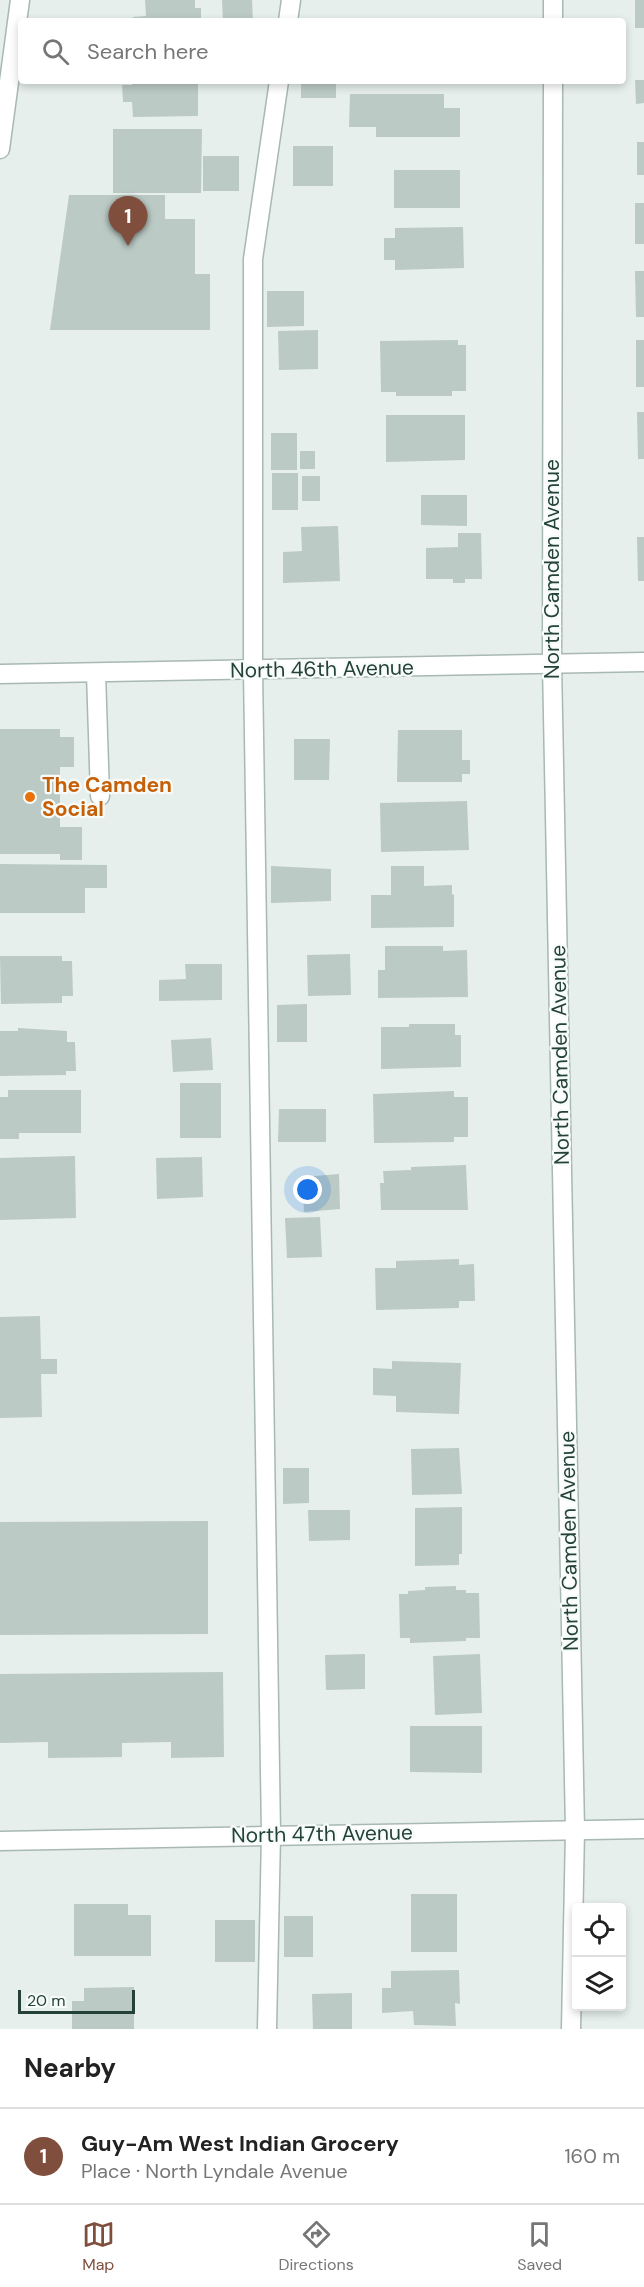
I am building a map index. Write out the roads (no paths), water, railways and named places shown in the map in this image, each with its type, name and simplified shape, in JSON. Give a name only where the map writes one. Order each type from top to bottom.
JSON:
[{"type":"street","points":[[0,149],[20,0]]},
{"type":"street","points":[[288,18],[291,0]]},
{"type":"street","points":[[553,0],[553,18]]},
{"type":"street","points":[[267,2029],[270,1834],[253,671],[253,259],[279,84]]},
{"type":"street","name":"North Camden Avenue","points":[[553,84],[552,664],[575,1830],[571,2029]]},
{"type":"street","name":"North 46th Avenue","points":[[0,674],[644,662]]},
{"type":"street","points":[[96,673],[100,795]]},
{"type":"street","name":"North 47th Avenue","points":[[0,1841],[270,1834],[644,1829]]},
{"type":"place","name":"Guy-Am West Indian Grocery","points":[[128,246]]},
{"type":"place","name":"The Camden Social","points":[[30,797]]}]
